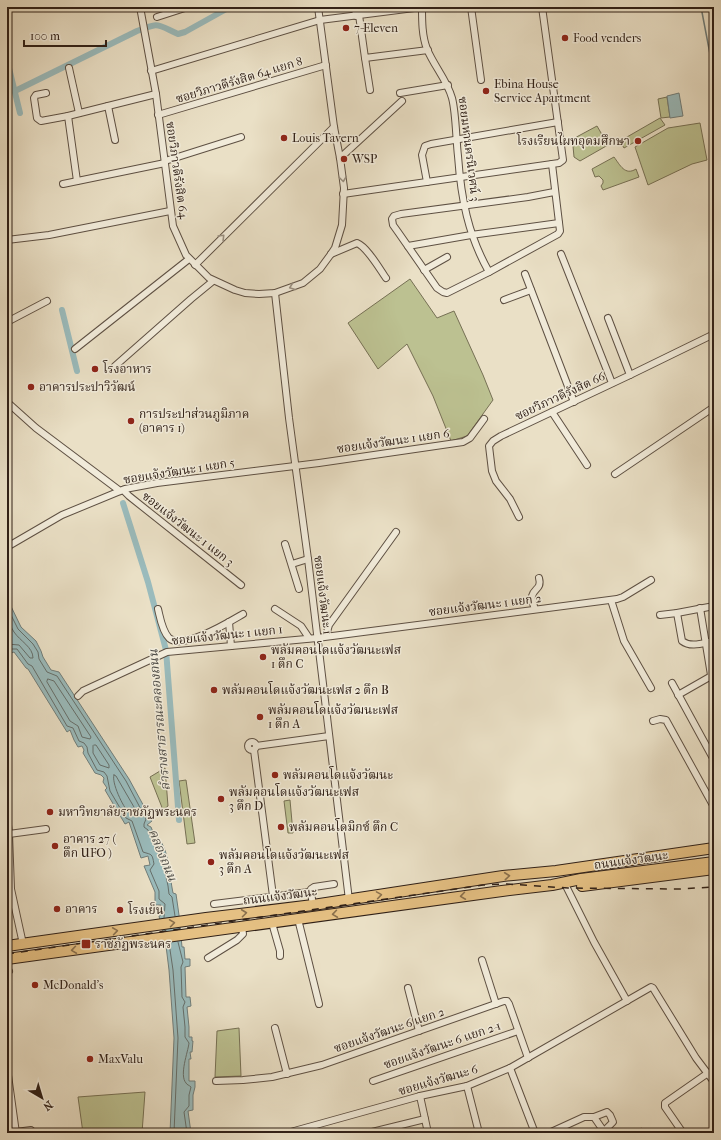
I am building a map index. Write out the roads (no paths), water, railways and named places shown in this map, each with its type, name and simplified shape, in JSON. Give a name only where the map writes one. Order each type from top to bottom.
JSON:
[{"type":"main road","name":"ถนนแจ้งวัฒนะ","points":[[7,946],[206,918],[312,900],[349,900],[503,876],[556,871],[714,848]]},
{"type":"main road","name":"ถนนแจ้งวัฒนะ","points":[[7,959],[552,885],[624,870],[714,855]]},
{"type":"main road","name":"ถนนแจ้งวัฒนะ","points":[[556,871],[579,872],[624,870],[714,862]]},
{"type":"main road","name":"ถนนแจ้งวัฒนะ","points":[[552,885],[566,886],[599,884],[714,870]]},
{"type":"street","name":"ซอยวิภาวดีรังสิต 64","points":[[140,7],[156,94],[173,226],[186,255],[213,281],[245,293],[259,294],[275,293],[303,283],[320,269],[335,248],[342,225],[343,194],[340,158],[334,127],[318,7]]},
{"type":"street","points":[[157,17],[188,7]]},
{"type":"street","points":[[355,7],[358,16],[370,90]]},
{"type":"street","points":[[151,71],[320,20],[358,16],[390,9],[422,7]]},
{"type":"street","name":"ซอยมหานครนิเวศน์ 3","points":[[422,7],[424,40],[448,85],[453,99],[459,177],[471,235],[489,272]]},
{"type":"street","points":[[471,7],[482,80]]},
{"type":"street","points":[[343,194],[559,163],[563,160],[542,7]]},
{"type":"street","points":[[365,58],[428,50]]},
{"type":"street","name":"ซอยวิภาวดีรังสิต 64 แยก 8","points":[[158,115],[326,65]]},
{"type":"street","points":[[69,68],[79,113]]},
{"type":"street","points":[[400,93],[448,85]]},
{"type":"street","points":[[46,93],[34,96],[38,120],[40,121],[68,116],[156,94]]},
{"type":"street","points":[[340,158],[402,101]]},
{"type":"street","points":[[108,106],[115,140]]},
{"type":"street","points":[[68,116],[77,181]]},
{"type":"street","points":[[427,182],[422,155],[425,146],[456,139],[558,122]]},
{"type":"street","points":[[195,265],[334,127]]},
{"type":"street","points":[[63,184],[165,162],[241,137]]},
{"type":"street","points":[[552,164],[554,192],[560,231],[558,234],[447,293],[442,292],[437,288],[393,225],[392,219],[394,216],[554,192]]},
{"type":"street","points":[[7,240],[45,235],[170,211]]},
{"type":"street","points":[[408,246],[471,235],[559,223]]},
{"type":"street","points":[[331,254],[357,243],[361,244],[386,278]]},
{"type":"street","points":[[561,254],[612,384]]},
{"type":"street","points":[[424,270],[447,257]]},
{"type":"street","points":[[75,349],[189,259]]},
{"type":"street","points":[[525,274],[574,402]]},
{"type":"street","points":[[115,366],[190,299],[213,281]]},
{"type":"street","points":[[504,300],[531,290]]},
{"type":"street","name":"ซอยแจ้งวัฒนะ 1","points":[[275,293],[349,900]]},
{"type":"street","points":[[7,322],[47,301]]},
{"type":"street","points":[[608,318],[630,375]]},
{"type":"street","name":"ซอยวิภาวดีรังสิต 66","points":[[519,517],[510,499],[496,481],[492,471],[489,446],[492,441],[714,334]]},
{"type":"street","name":"ซอยแจ้งวัฒนะ 1 แยก 3","points":[[7,402],[36,428],[129,496],[241,584]]},
{"type":"street","points":[[615,474],[714,407]]},
{"type":"street","points":[[552,412],[587,465]]},
{"type":"street","name":"ซอยแจ้งวัฒนะ 1 แยก 6","points":[[295,466],[463,442],[470,438],[484,419]]},
{"type":"street","name":"ซอยแจ้งวัฒนะ 1 แยก 5","points":[[7,547],[62,515],[121,491],[157,483],[295,466]]},
{"type":"street","points":[[327,636],[329,625],[396,532]]},
{"type":"street","points":[[285,544],[299,589]]},
{"type":"street","points":[[292,564],[308,560]]},
{"type":"street","points":[[535,610],[532,595],[539,586],[539,578]]},
{"type":"street","name":"ซอยแจ้งวัฒนะ 1 แยก 2","points":[[318,638],[611,600],[623,597],[651,580]]},
{"type":"street","points":[[611,600],[624,641],[650,688]]},
{"type":"street","points":[[660,615],[714,606]]},
{"type":"street","points":[[678,695],[712,675],[700,608]]},
{"type":"street","points":[[158,609],[165,633],[170,639],[175,640],[196,638],[204,635],[243,614]]},
{"type":"street","points":[[276,609],[302,626],[309,638]]},
{"type":"street","points":[[677,613],[682,641],[686,644],[692,645],[714,641]]},
{"type":"street","points":[[229,622],[230,646]]},
{"type":"street","name":"ซอยแจ้งวัฒนะ 1 แยก 1","points":[[78,696],[84,691],[167,652],[318,638]]},
{"type":"street","points":[[672,683],[714,760]]},
{"type":"street","points":[[653,721],[660,718],[666,720],[714,807]]},
{"type":"street","points":[[273,896],[255,748],[330,736]]},
{"type":"street","points":[[7,816],[11,889],[23,944]]},
{"type":"street","points":[[9,834],[46,829]]},
{"type":"street","points":[[312,900],[311,889],[314,887],[334,884]]},
{"type":"street","points":[[566,886],[594,942],[627,1001]]},
{"type":"street","points":[[214,904],[307,892],[310,892],[312,900]]},
{"type":"street","points":[[298,919],[320,1004]]},
{"type":"street","points":[[272,923],[280,956]]},
{"type":"street","points":[[208,958],[237,940],[243,934],[242,927]]},
{"type":"street","points":[[482,960],[496,1004],[504,1001],[508,1003],[528,1058]]},
{"type":"street","name":"ซอยแจ้งวัฒนะ 6","points":[[287,1133],[420,1096],[467,1086],[510,1068],[649,987],[653,988],[696,1058],[708,1073]]},
{"type":"street","points":[[408,988],[419,1031]]},
{"type":"street","name":"ซอยแจ้งวัฒนะ 6 แยก 2","points":[[216,1081],[243,1080],[287,1074],[322,1064],[496,1004]]},
{"type":"street","points":[[275,1028],[287,1074]]},
{"type":"street","name":"ซอยแจ้งวัฒนะ 6 แยก 2-1","points":[[373,1081],[518,1031]]},
{"type":"street","points":[[7,1068],[9,1092],[16,1132],[31,1130],[34,1133]]},
{"type":"street","points":[[510,1068],[535,1133]]},
{"type":"street","points":[[683,1133],[665,1107],[665,1103],[708,1073],[714,1082]]},
{"type":"street","points":[[467,1086],[479,1133]]},
{"type":"street","points":[[420,1096],[428,1133]]},
{"type":"street","points":[[549,1133],[584,1117],[594,1117],[607,1112],[613,1122],[604,1132],[594,1117]]},
{"type":"street","points":[[368,1133],[390,1130],[425,1119]]},
{"type":"water","points":[[679,93],[683,116],[670,118],[667,96]]},
{"type":"water","name":"คลองถนน","points":[[7,598],[21,627],[36,641],[51,670],[59,672],[129,779],[152,821],[147,825],[151,827],[153,832],[156,833],[166,852],[173,893],[176,894],[182,947],[184,947],[185,959],[190,959],[190,966],[185,967],[186,997],[190,997],[191,1006],[187,1007],[189,1037],[192,1037],[193,1041],[192,1052],[190,1052],[191,1059],[189,1059],[189,1081],[195,1081],[193,1110],[188,1111],[191,1133],[170,1133],[174,1038],[169,970],[166,946],[159,916],[161,915],[159,909],[161,908],[161,905],[155,905],[155,892],[144,866],[150,865],[148,856],[141,858],[129,822],[125,824],[105,790],[107,788],[103,782],[104,778],[95,773],[83,753],[84,750],[82,746],[78,747],[70,730],[67,732],[28,669],[14,652],[9,654],[7,651]]},
{"type":"waterway","points":[[15,91],[137,31],[150,26],[158,25],[178,34],[185,32],[230,7]]},
{"type":"waterway","points":[[701,7],[714,75]]},
{"type":"waterway","name":"ลำรางสาธารณะคลองถนน","points":[[7,60],[20,113]]},
{"type":"waterway","name":"ลำรางสาธารณะคลองถนน","points":[[62,310],[77,371]]},
{"type":"waterway","name":"ลำรางสาธารณะคลองถนน","points":[[123,503],[148,582],[166,650],[179,820]]},
{"type":"railway","points":[[7,954],[483,885],[507,884],[568,888],[679,889],[714,887]]},
{"type":"place","name":"7-Eleven","points":[[346,28]]},
{"type":"place","name":"Food venders","points":[[565,38]]},
{"type":"place","name":"Ebina House Service Apartment","points":[[486,91]]},
{"type":"place","name":"Louis Tavern","points":[[284,138]]},
{"type":"place","name":"โรงเรียนไผทอุดมศึกษา","points":[[638,141]]},
{"type":"place","name":"WSP","points":[[344,159]]},
{"type":"place","name":"โรงอาหาร","points":[[95,369]]},
{"type":"place","name":"อาคารประปาวิวัฒน์","points":[[31,387]]},
{"type":"place","name":"การประปาส่วนภูมิภาค (อาคาร 1)","points":[[131,421]]},
{"type":"place","name":"พลัมคอนโดแจ้งวัฒนะเฟส 1 ตึก C","points":[[263,657]]},
{"type":"place","name":"พลัมคอนโดแจ้งวัฒนะเฟส 2 ตึก B","points":[[214,690]]},
{"type":"place","name":"พลัมคอนโดแจ้งวัฒนะเฟส 1 ตึก A","points":[[260,717]]},
{"type":"place","name":"พลัมคอนโดแจ้งวัฒนะ","points":[[275,775]]},
{"type":"place","name":"พลัมคอนโดแจ้งวัฒนะเฟส 3 ตึก D","points":[[221,799]]},
{"type":"place","name":"มหาวิทยาลัยราชภัฏพระนคร","points":[[50,812]]},
{"type":"place","name":"พลัมคอนโดมิกซ์ ตึก C","points":[[281,827]]},
{"type":"place","name":"อาคาร 27 ( ตึก UFO )","points":[[55,846]]},
{"type":"place","name":"พลัมคอนโดแจ้งวัฒนะเฟส 3 ตึก A","points":[[211,862]]},
{"type":"place","name":"อาคาร","points":[[57,909]]},
{"type":"place","name":"โรงเย็น","points":[[120,910]]},
{"type":"place","name":"ราชภัฏพระนคร","points":[[86,944]]},
{"type":"place","name":"McDonald's","points":[[35,985]]},
{"type":"place","name":"MaxValu","points":[[90,1059]]}]
